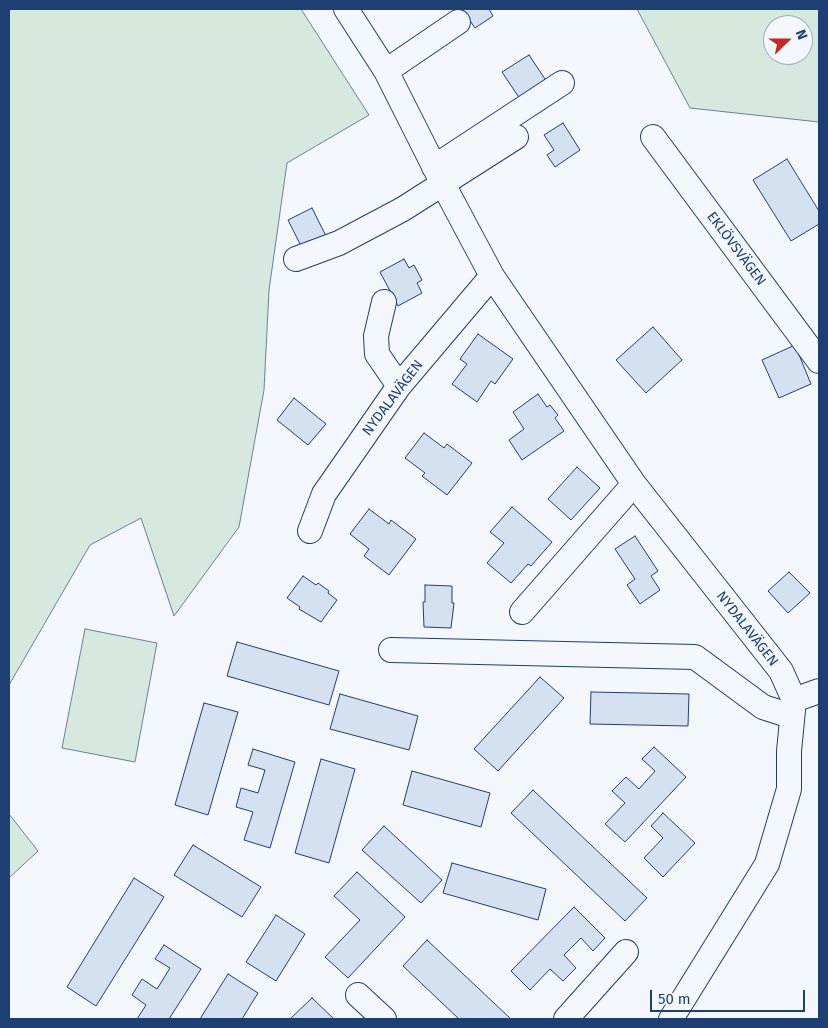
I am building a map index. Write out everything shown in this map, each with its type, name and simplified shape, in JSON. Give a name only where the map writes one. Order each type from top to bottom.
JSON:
[{"type":"street","name":"NYDALAVÄGEN","points":[[346,9],[386,71],[492,276],[634,484],[781,671],[792,708],[789,789],[767,864],[671,1019]]},
{"type":"street","points":[[386,71],[458,22]]},
{"type":"street","points":[[296,259],[340,243],[403,210],[439,175],[562,83]]},
{"type":"street","points":[[439,175],[516,137]]},
{"type":"street","name":"EKLÖVSVÄGEN","points":[[653,137],[819,361]]},
{"type":"street","name":"NYDALAVÄGEN","points":[[310,531],[324,494],[399,386],[492,276]]},
{"type":"street","points":[[384,302],[376,336],[377,354],[399,386]]},
{"type":"street","points":[[522,612],[634,484]]},
{"type":"street","points":[[391,650],[695,658],[763,707],[792,708],[819,691]]},
{"type":"street","points":[[566,1019],[626,952]]},
{"type":"street","points":[[358,995],[384,1019]]},
{"type":"shaded area","points":[[9,9],[301,9],[369,115],[287,163],[269,290],[264,390],[239,527],[174,616],[141,518],[90,545],[9,685]]},
{"type":"shaded area","points":[[637,9],[819,9],[819,122],[690,108]]},
{"type":"shaded area","points":[[85,629],[157,643],[135,762],[62,748]]},
{"type":"shaded area","points":[[9,814],[38,851],[9,878]]},
{"type":"building","points":[[462,9],[489,9],[493,16],[475,28]]},
{"type":"building","points":[[529,55],[549,85],[522,102],[502,72]]},
{"type":"building","points":[[563,123],[580,150],[555,167],[547,155],[554,150],[544,135]]},
{"type":"building","points":[[787,159],[819,211],[819,224],[791,241],[753,180]]},
{"type":"building","points":[[312,208],[327,238],[303,250],[288,220]]},
{"type":"building","points":[[404,259],[409,268],[414,265],[422,280],[417,283],[422,293],[398,306],[380,272]]},
{"type":"building","points":[[653,327],[682,360],[646,393],[616,360]]},
{"type":"building","points":[[478,334],[513,359],[495,384],[491,381],[477,402],[452,384],[467,364],[460,359]]},
{"type":"building","points":[[795,345],[811,384],[779,398],[762,360]]},
{"type":"building","points":[[538,394],[547,407],[550,405],[558,415],[555,418],[564,431],[522,460],[509,440],[524,429],[513,412]]},
{"type":"building","points":[[294,398],[326,424],[308,445],[277,420]]},
{"type":"building","points":[[424,433],[444,448],[447,444],[472,463],[447,495],[422,476],[425,473],[405,458]]},
{"type":"building","points":[[577,467],[600,488],[571,520],[548,499]]},
{"type":"building","points":[[512,507],[552,542],[531,566],[528,564],[511,583],[487,563],[504,543],[490,532]]},
{"type":"building","points":[[369,509],[389,524],[391,520],[416,539],[389,575],[364,556],[369,549],[350,534]]},
{"type":"building","points":[[635,536],[658,571],[651,576],[660,590],[640,604],[627,585],[635,579],[615,549]]},
{"type":"building","points":[[789,572],[810,593],[788,613],[768,591]]},
{"type":"building","points":[[303,576],[316,585],[318,583],[337,600],[321,622],[299,609],[300,607],[287,598]]},
{"type":"building","points":[[425,585],[452,586],[452,603],[454,603],[451,628],[424,627],[423,602],[425,602]]},
{"type":"building","points":[[237,642],[339,671],[329,705],[227,676]]},
{"type":"building","points":[[540,677],[564,698],[498,771],[474,749]]},
{"type":"building","points":[[591,692],[689,694],[688,726],[590,724]]},
{"type":"building","points":[[340,694],[418,716],[409,750],[330,729]]},
{"type":"building","points":[[204,703],[238,712],[208,815],[175,805]]},
{"type":"building","points":[[654,747],[686,777],[625,842],[605,824],[625,803],[612,791],[626,777],[639,789],[655,771],[642,759]]},
{"type":"building","points":[[253,749],[295,762],[270,848],[244,840],[253,812],[236,807],[241,788],[258,793],[265,770],[248,765]]},
{"type":"building","points":[[321,759],[355,769],[329,863],[295,853]]},
{"type":"building","points":[[412,771],[490,793],[481,827],[403,805]]},
{"type":"building","points":[[533,790],[647,898],[625,921],[511,813]]},
{"type":"building","points":[[663,813],[695,843],[663,877],[644,858],[663,838],[651,826]]},
{"type":"building","points":[[384,826],[442,880],[421,903],[362,850]]},
{"type":"building","points":[[193,845],[261,887],[242,917],[174,875]]},
{"type":"building","points":[[452,863],[546,889],[538,920],[443,893]]},
{"type":"building","points":[[357,872],[405,917],[348,978],[325,957],[360,920],[334,896]]},
{"type":"building","points":[[134,878],[164,897],[96,1006],[67,987]]},
{"type":"building","points":[[574,907],[605,938],[593,951],[581,938],[564,955],[576,968],[563,981],[550,969],[530,990],[511,971]]},
{"type":"building","points":[[276,915],[305,934],[276,981],[246,962]]},
{"type":"building","points":[[427,940],[511,1019],[459,1019],[403,966]]},
{"type":"building","points":[[164,945],[201,969],[169,1019],[137,1019],[146,1005],[132,995],[142,979],[157,989],[170,968],[155,959]]},
{"type":"building","points":[[228,974],[258,993],[242,1019],[200,1019]]},
{"type":"building","points":[[312,998],[334,1019],[290,1019]]}]
